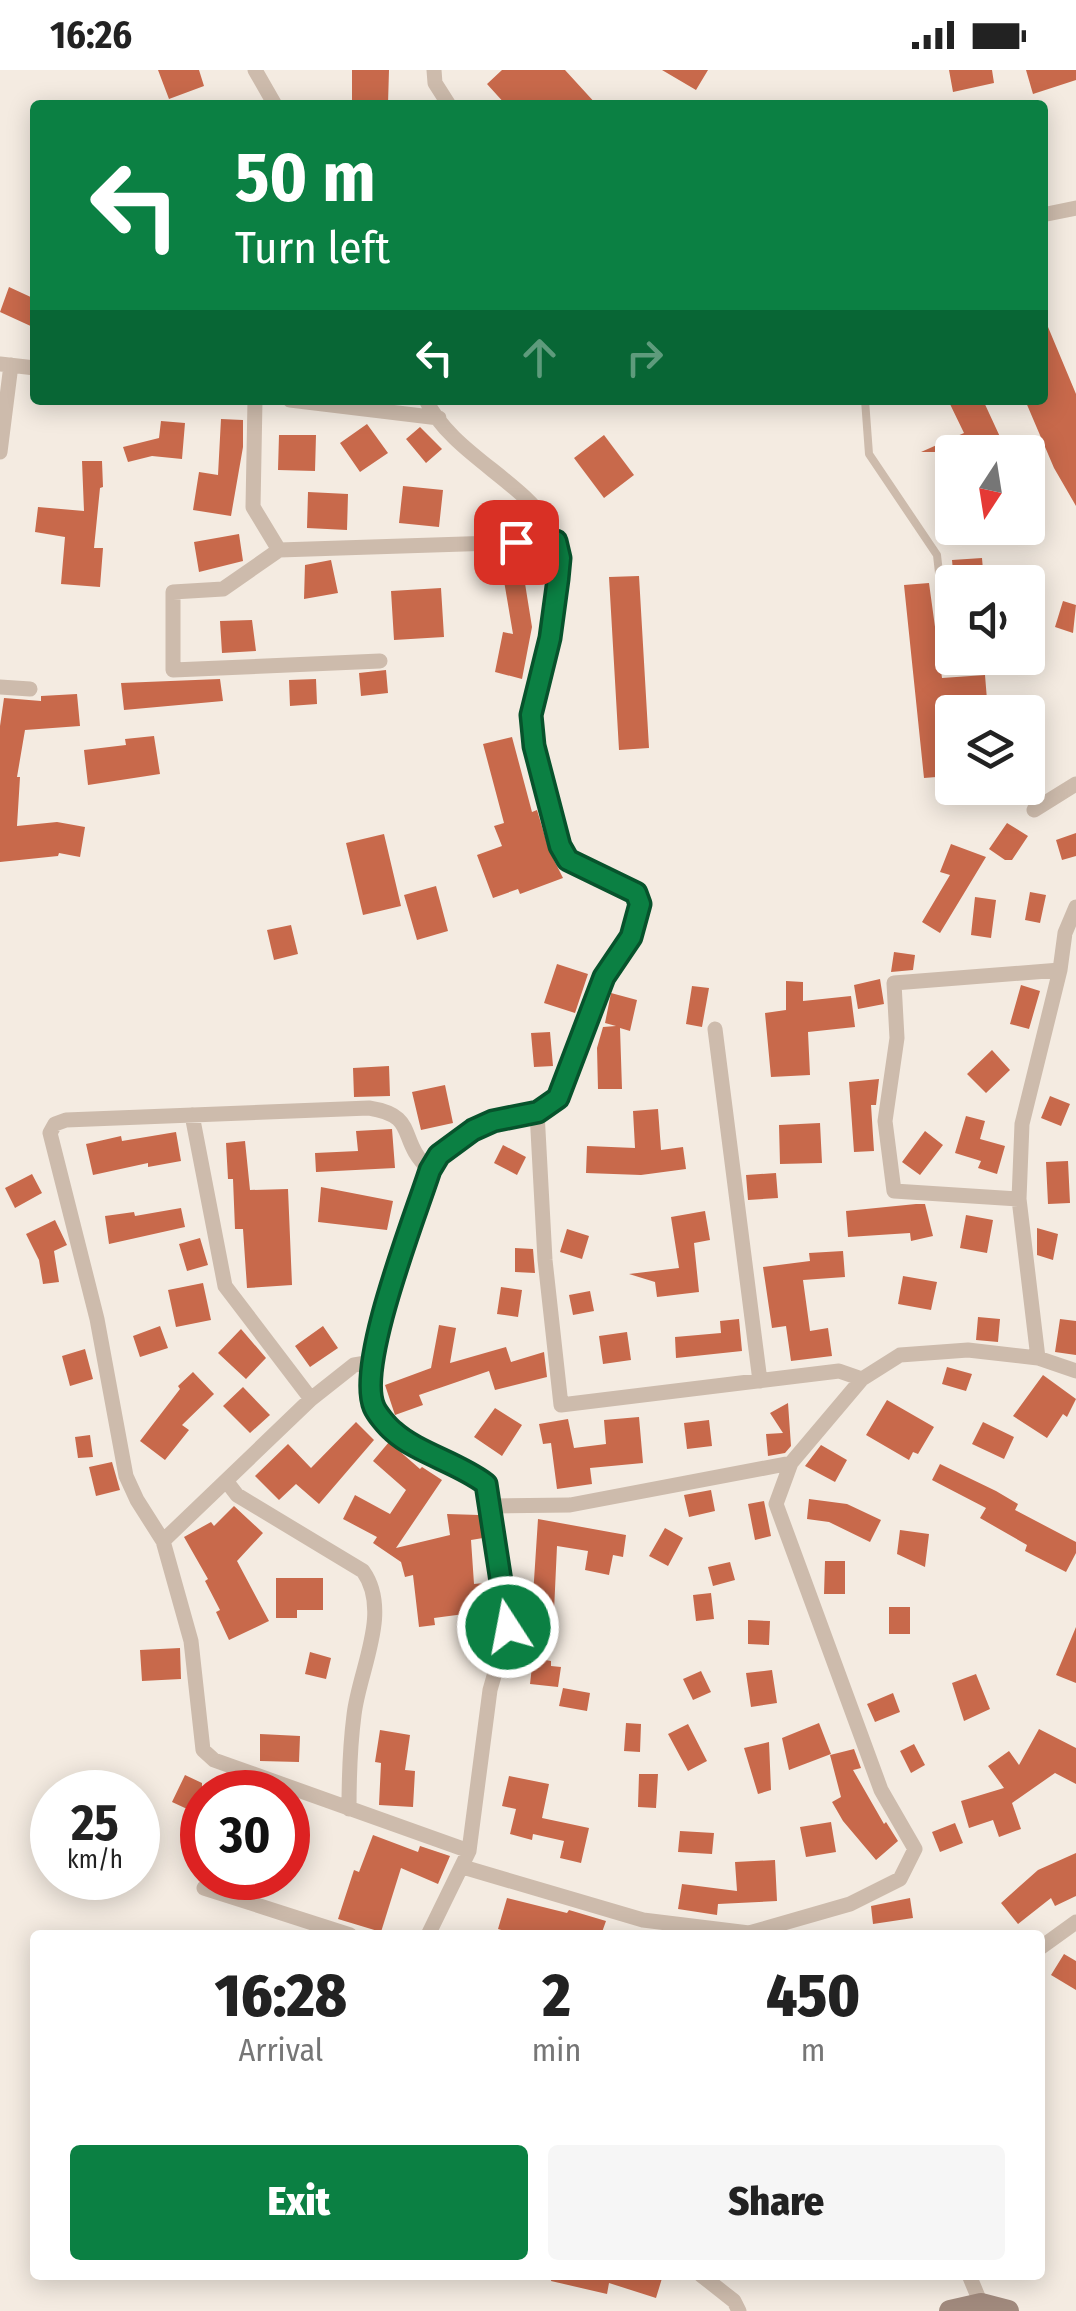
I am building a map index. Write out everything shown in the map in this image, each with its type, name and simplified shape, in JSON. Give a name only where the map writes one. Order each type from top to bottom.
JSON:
[{"type":"street","points":[[255,70],[271,100]]},
{"type":"street","points":[[434,70],[435,83],[446,100]]},
{"type":"street","points":[[1048,214],[1076,208]]},
{"type":"street","points":[[0,452],[6,364]]},
{"type":"street","points":[[255,405],[254,507],[279,550]]},
{"type":"street","points":[[331,405],[439,418]]},
{"type":"street","points":[[430,405],[469,452],[546,516],[560,558],[550,638],[531,715],[534,746],[560,846],[568,860],[636,893],[640,904],[631,937],[604,977],[558,1098],[538,1112],[493,1121],[473,1130],[439,1155],[430,1170],[377,1331],[372,1362],[373,1406],[394,1432],[486,1484],[508,1627],[504,1653],[490,1690],[469,1851],[431,1930]]},
{"type":"street","points":[[380,661],[174,670],[173,592],[222,589],[279,550],[556,541]]},
{"type":"street","points":[[0,688],[30,689]]},
{"type":"street","points":[[1034,810],[1076,784]]},
{"type":"street","points":[[1038,1358],[1019,1199],[1022,1124],[1060,970],[1065,933],[1076,907]]},
{"type":"street","points":[[1019,1199],[894,1191],[885,1120],[897,1038],[894,984],[1060,970]]},
{"type":"street","points":[[715,1029],[760,1380]]},
{"type":"street","points":[[430,1170],[415,1157],[400,1118],[392,1111],[370,1108],[66,1120],[54,1124],[50,1133],[96,1319],[126,1476],[162,1541],[191,1640],[203,1750],[214,1760],[469,1851]]},
{"type":"street","points":[[538,1112],[545,1260],[561,1406],[839,1371],[862,1379]]},
{"type":"street","points":[[192,1115],[225,1286],[311,1399]]},
{"type":"street","points":[[759,1930],[850,1904],[900,1879],[915,1849],[881,1790],[776,1504],[790,1463],[862,1379],[900,1355],[968,1350],[1038,1358],[1076,1372]]},
{"type":"street","points":[[162,1541],[311,1399],[354,1365],[372,1362]]},
{"type":"street","points":[[490,1506],[570,1505],[790,1463]]},
{"type":"street","points":[[227,1482],[237,1495],[363,1572],[374,1586],[373,1632],[354,1711],[349,1808]]},
{"type":"street","points":[[463,1868],[643,1920],[724,1930]]},
{"type":"street","points":[[241,1900],[334,1930]]},
{"type":"street","points":[[1045,1944],[1076,1922]]},
{"type":"street","points":[[707,2280],[739,2311]]},
{"type":"street","points":[[971,2280],[981,2304]]},
{"type":"street","points":[[950,2311],[981,2304],[1008,2311]]},
{"type":"lane","points":[[865,405],[868,454],[937,555],[938,565]]},
{"type":"building","points":[[158,70],[199,70],[204,86],[169,99]]},
{"type":"building","points":[[352,70],[389,70],[388,100],[352,100]]},
{"type":"building","points":[[502,70],[565,70],[592,100],[501,100],[487,84]]},
{"type":"building","points":[[662,70],[708,70],[696,90]]},
{"type":"building","points":[[949,70],[992,70],[994,83],[953,92]]},
{"type":"building","points":[[1026,70],[1076,70],[1076,80],[1033,94]]},
{"type":"building","points":[[9,287],[30,297],[30,326],[0,312]]},
{"type":"building","points":[[1048,327],[1076,394],[1076,506],[1054,468],[1045,447],[1045,435],[1040,435],[1027,405],[1048,405]]},
{"type":"building","points":[[950,405],[985,405],[999,435],[959,435],[964,433]]},
{"type":"building","points":[[221,419],[243,420],[243,447],[231,516],[193,510],[199,472],[218,475]]},
{"type":"building","points":[[161,421],[185,423],[182,459],[152,456],[128,462],[123,447],[159,438]]},
{"type":"building","points":[[367,424],[388,453],[360,472],[340,443]]},
{"type":"building","points":[[420,427],[442,449],[426,463],[406,439]]},
{"type":"building","points":[[279,435],[316,435],[315,471],[278,470]]},
{"type":"building","points":[[604,435],[634,475],[604,498],[574,458]]},
{"type":"building","points":[[82,461],[102,461],[103,487],[94,548],[103,548],[100,587],[61,584],[65,537],[35,532],[38,507],[84,511]]},
{"type":"building","points":[[403,486],[443,490],[439,527],[399,523]]},
{"type":"building","points":[[308,492],[348,494],[347,530],[307,528]]},
{"type":"building","points":[[239,534],[243,561],[199,572],[194,542]]},
{"type":"building","points":[[982,558],[983,565],[952,565],[952,560]]},
{"type":"building","points":[[331,560],[338,593],[304,599],[305,565]]},
{"type":"building","points":[[523,571],[532,627],[522,679],[495,672],[503,632],[513,634],[503,575]]},
{"type":"building","points":[[639,576],[649,748],[619,750],[609,577]]},
{"type":"building","points":[[929,583],[935,627],[935,675],[985,675],[987,695],[935,695],[935,777],[924,778],[904,585]]},
{"type":"building","points":[[441,588],[444,637],[394,640],[391,591]]},
{"type":"building","points":[[1063,601],[1076,605],[1073,633],[1055,627]]},
{"type":"building","points":[[252,620],[256,651],[222,653],[220,621]]},
{"type":"building","points":[[386,670],[388,693],[361,696],[359,673]]},
{"type":"building","points":[[220,679],[223,701],[124,710],[121,683]]},
{"type":"building","points":[[316,679],[317,704],[290,706],[289,680]]},
{"type":"building","points":[[77,694],[80,726],[25,730],[17,777],[17,826],[57,822],[85,827],[80,857],[59,853],[0,862],[0,726],[4,698],[41,701],[41,696]]},
{"type":"building","points":[[154,736],[160,774],[88,785],[84,750],[126,745],[125,739]]},
{"type":"building","points":[[512,737],[532,812],[537,810],[549,850],[563,878],[520,894],[518,889],[493,898],[477,855],[502,846],[494,826],[504,823],[483,744]]},
{"type":"building","points":[[1007,823],[1028,836],[1012,860],[1005,860],[989,849]]},
{"type":"building","points":[[1076,833],[1076,856],[1062,860],[1056,840]]},
{"type":"building","points":[[384,834],[401,906],[363,915],[346,843]]},
{"type":"building","points":[[951,844],[986,857],[940,933],[922,922],[950,875],[940,872]]},
{"type":"building","points":[[436,886],[448,931],[417,940],[404,895]]},
{"type":"building","points":[[1030,892],[1046,895],[1040,923],[1025,920]]},
{"type":"building","points":[[975,897],[996,900],[991,938],[971,935]]},
{"type":"building","points":[[291,925],[298,954],[274,960],[267,930]]},
{"type":"building","points":[[894,952],[915,955],[913,970],[891,972]]},
{"type":"building","points":[[557,964],[588,974],[575,1013],[544,1003]]},
{"type":"building","points":[[880,979],[884,1004],[858,1009],[854,985]]},
{"type":"building","points":[[786,981],[803,982],[803,1001],[851,996],[855,1027],[808,1032],[810,1075],[771,1077],[765,1013],[786,1010]]},
{"type":"building","points":[[1021,985],[1040,991],[1029,1029],[1010,1024]]},
{"type":"building","points":[[692,986],[709,988],[702,1027],[686,1024]]},
{"type":"building","points":[[611,993],[637,1000],[630,1031],[620,1028],[622,1089],[598,1089],[597,1048],[603,1027],[616,1026],[605,1023]]},
{"type":"building","points":[[550,1032],[553,1066],[534,1067],[531,1033]]},
{"type":"building","points":[[992,1050],[1010,1070],[986,1093],[967,1074]]},
{"type":"building","points":[[389,1066],[390,1096],[354,1097],[353,1068]]},
{"type":"building","points":[[879,1079],[876,1105],[871,1105],[874,1151],[854,1152],[849,1082]]},
{"type":"building","points":[[445,1085],[453,1123],[421,1130],[412,1092]]},
{"type":"building","points":[[1050,1096],[1070,1104],[1061,1126],[1041,1118]]},
{"type":"building","points":[[658,1109],[661,1150],[683,1147],[686,1169],[641,1175],[586,1173],[587,1146],[635,1148],[633,1111]]},
{"type":"building","points":[[966,1116],[985,1121],[980,1139],[1005,1146],[997,1174],[978,1168],[981,1161],[955,1153]]},
{"type":"building","points":[[820,1123],[822,1163],[780,1164],[779,1125]]},
{"type":"building","points":[[392,1129],[395,1168],[316,1172],[315,1153],[358,1151],[356,1131]]},
{"type":"building","points":[[925,1131],[943,1145],[920,1175],[902,1162]]},
{"type":"building","points":[[176,1132],[181,1161],[148,1167],[148,1163],[93,1175],[86,1144],[121,1136],[122,1141]]},
{"type":"building","points":[[245,1141],[250,1190],[288,1189],[292,1285],[247,1288],[243,1229],[235,1229],[233,1179],[228,1179],[226,1143]]},
{"type":"building","points":[[503,1145],[526,1157],[517,1175],[494,1163]]},
{"type":"building","points":[[1068,1161],[1070,1203],[1048,1204],[1046,1162]]},
{"type":"building","points":[[776,1173],[778,1198],[748,1200],[746,1175]]},
{"type":"building","points":[[32,1174],[42,1193],[15,1208],[5,1188]]},
{"type":"building","points":[[321,1187],[393,1201],[387,1230],[318,1222]]},
{"type":"building","points":[[925,1204],[933,1236],[911,1241],[910,1233],[848,1237],[846,1211]]},
{"type":"building","points":[[181,1208],[185,1227],[109,1244],[105,1216],[134,1212],[135,1216]]},
{"type":"building","points":[[705,1211],[710,1240],[694,1243],[699,1292],[657,1297],[655,1282],[629,1274],[679,1268],[671,1217]]},
{"type":"building","points":[[966,1215],[993,1220],[987,1253],[960,1248]]},
{"type":"building","points":[[55,1220],[67,1245],[54,1251],[59,1282],[43,1284],[39,1260],[26,1234]]},
{"type":"building","points":[[1037,1228],[1058,1234],[1053,1260],[1037,1255]]},
{"type":"building","points":[[567,1229],[589,1236],[582,1259],[560,1252]]},
{"type":"building","points":[[200,1238],[208,1265],[187,1271],[179,1244]]},
{"type":"building","points":[[515,1248],[533,1249],[535,1273],[515,1272]]},
{"type":"building","points":[[843,1251],[845,1277],[803,1280],[810,1331],[828,1328],[832,1356],[791,1361],[786,1326],[772,1328],[763,1267],[810,1261],[809,1253]]},
{"type":"building","points":[[903,1276],[937,1282],[931,1310],[898,1304]]},
{"type":"building","points":[[203,1283],[211,1320],[176,1327],[168,1290]]},
{"type":"building","points":[[501,1287],[522,1290],[518,1317],[497,1314]]},
{"type":"building","points":[[590,1291],[594,1311],[573,1315],[569,1295]]},
{"type":"building","points":[[978,1317],[1000,1319],[998,1342],[976,1340]]},
{"type":"building","points":[[739,1319],[742,1351],[676,1358],[675,1337],[721,1333],[720,1321]]},
{"type":"building","points":[[1060,1319],[1076,1321],[1076,1355],[1055,1352]]},
{"type":"building","points":[[439,1325],[456,1328],[450,1363],[506,1347],[511,1362],[544,1352],[547,1377],[495,1390],[489,1371],[419,1395],[423,1405],[395,1415],[385,1385],[431,1368]]},
{"type":"building","points":[[160,1326],[168,1348],[140,1357],[133,1336]]},
{"type":"building","points":[[323,1326],[338,1348],[310,1367],[295,1346]]},
{"type":"building","points":[[241,1329],[266,1358],[246,1379],[218,1353]]},
{"type":"building","points":[[627,1332],[631,1360],[603,1364],[599,1336]]},
{"type":"building","points":[[85,1349],[93,1379],[70,1386],[62,1356]]},
{"type":"building","points":[[947,1367],[972,1374],[966,1391],[942,1384]]},
{"type":"building","points":[[193,1372],[214,1394],[182,1425],[189,1430],[165,1460],[140,1441],[180,1389],[178,1386]]},
{"type":"building","points":[[1043,1375],[1076,1399],[1067,1417],[1063,1414],[1047,1438],[1013,1416]]},
{"type":"building","points":[[243,1387],[270,1415],[250,1433],[223,1406]]},
{"type":"building","points":[[887,1400],[934,1427],[918,1454],[913,1452],[909,1460],[866,1435]]},
{"type":"building","points":[[788,1403],[791,1446],[785,1453],[768,1456],[766,1434],[783,1433],[770,1413]]},
{"type":"building","points":[[495,1408],[522,1425],[502,1456],[474,1437]]},
{"type":"building","points":[[639,1417],[643,1463],[590,1468],[592,1484],[557,1489],[551,1443],[543,1444],[539,1424],[568,1419],[574,1448],[606,1444],[604,1420]]},
{"type":"building","points":[[709,1420],[712,1446],[687,1449],[684,1423]]},
{"type":"building","points":[[356,1422],[374,1440],[319,1504],[296,1484],[279,1500],[255,1476],[288,1444],[311,1468]]},
{"type":"building","points":[[983,1422],[1014,1437],[1004,1459],[972,1444]]},
{"type":"building","points":[[90,1435],[93,1457],[78,1458],[75,1437]]},
{"type":"building","points":[[389,1442],[420,1469],[442,1480],[396,1548],[450,1535],[447,1514],[479,1515],[483,1538],[471,1540],[474,1584],[484,1583],[487,1611],[434,1618],[435,1625],[419,1627],[413,1575],[405,1577],[401,1562],[373,1543],[377,1537],[343,1519],[355,1495],[390,1514],[406,1490],[373,1461]]},
{"type":"building","points":[[821,1445],[847,1460],[835,1482],[805,1466]]},
{"type":"building","points":[[112,1462],[120,1490],[96,1496],[89,1467]]},
{"type":"building","points":[[940,1464],[996,1491],[1018,1504],[1015,1510],[1076,1542],[1076,1553],[1066,1572],[1025,1551],[1027,1545],[980,1518],[986,1508],[932,1480]]},
{"type":"building","points":[[711,1490],[715,1511],[689,1517],[684,1495]]},
{"type":"building","points":[[809,1499],[847,1504],[881,1520],[870,1542],[829,1522],[807,1519]]},
{"type":"building","points":[[764,1501],[771,1536],[755,1540],[748,1504]]},
{"type":"building","points":[[234,1506],[263,1533],[237,1561],[269,1621],[229,1640],[205,1581],[208,1579],[184,1537],[211,1522],[214,1526]]},
{"type":"building","points":[[538,1519],[626,1535],[623,1557],[613,1555],[609,1575],[585,1570],[588,1551],[557,1546],[554,1611],[532,1611]]},
{"type":"building","points":[[665,1528],[683,1538],[668,1566],[649,1556]]},
{"type":"building","points":[[900,1530],[929,1534],[925,1567],[897,1554]]},
{"type":"building","points":[[825,1561],[845,1561],[845,1594],[824,1594]]},
{"type":"building","points":[[730,1562],[735,1580],[713,1586],[708,1567]]},
{"type":"building","points":[[276,1578],[323,1578],[323,1610],[297,1610],[297,1618],[276,1618]]},
{"type":"building","points":[[711,1593],[714,1619],[696,1621],[693,1595]]},
{"type":"building","points":[[889,1607],[910,1607],[910,1634],[889,1634]]},
{"type":"building","points":[[748,1620],[770,1621],[769,1645],[748,1644]]},
{"type":"building","points":[[1076,1627],[1076,1683],[1056,1675]]},
{"type":"building","points":[[180,1648],[181,1679],[142,1681],[140,1650]]},
{"type":"building","points":[[310,1652],[331,1658],[326,1679],[305,1674]]},
{"type":"building","points":[[533,1658],[561,1667],[558,1687],[530,1684]]},
{"type":"building","points":[[772,1670],[777,1703],[751,1707],[746,1673]]},
{"type":"building","points":[[701,1671],[711,1692],[693,1700],[683,1679]]},
{"type":"building","points":[[976,1674],[990,1709],[964,1721],[952,1683]]},
{"type":"building","points":[[563,1688],[590,1693],[587,1711],[559,1706]]},
{"type":"building","points":[[893,1693],[900,1712],[875,1722],[867,1704]]},
{"type":"building","points":[[626,1723],[641,1724],[640,1752],[624,1751]]},
{"type":"building","points":[[819,1723],[831,1754],[789,1770],[782,1738]]},
{"type":"building","points":[[688,1724],[707,1761],[688,1771],[668,1734]]},
{"type":"building","points":[[1039,1729],[1076,1748],[1076,1784],[1055,1773],[1012,1803],[1021,1829],[999,1837],[993,1820],[969,1828],[961,1801],[1004,1788],[988,1766],[1009,1751],[1019,1765]]},
{"type":"building","points":[[380,1730],[410,1735],[405,1770],[415,1771],[413,1807],[379,1805],[381,1763],[375,1762]]},
{"type":"building","points":[[260,1734],[300,1736],[299,1762],[260,1761]]},
{"type":"building","points":[[769,1742],[771,1790],[758,1794],[744,1748]]},
{"type":"building","points":[[914,1744],[925,1765],[911,1773],[900,1751]]},
{"type":"building","points":[[854,1749],[861,1768],[853,1770],[898,1841],[876,1860],[832,1802],[841,1797],[830,1755]]},
{"type":"building","points":[[639,1774],[658,1774],[656,1808],[638,1807]]},
{"type":"building","points":[[509,1776],[549,1784],[542,1818],[589,1828],[581,1863],[560,1858],[564,1841],[533,1834],[532,1840],[510,1834],[516,1809],[502,1806]]},
{"type":"building","points":[[180,1785],[180,1806],[172,1802]]},
{"type":"building","points":[[831,1822],[836,1852],[806,1857],[800,1827]]},
{"type":"building","points":[[955,1823],[963,1843],[940,1852],[932,1832]]},
{"type":"building","points":[[680,1831],[714,1833],[712,1854],[678,1852]]},
{"type":"building","points":[[373,1835],[418,1852],[420,1846],[450,1856],[438,1884],[401,1868],[382,1930],[338,1919],[354,1870],[359,1872]]},
{"type":"building","points":[[1076,1853],[1076,1896],[1055,1906],[1051,1898],[1018,1924],[1001,1903],[1038,1870]]},
{"type":"building","points":[[775,1860],[777,1901],[718,1904],[717,1915],[678,1909],[682,1884],[737,1891],[735,1862]]},
{"type":"building","points":[[507,1898],[606,1921],[603,1930],[498,1929]]},
{"type":"building","points":[[910,1898],[913,1918],[873,1924],[871,1906]]},
{"type":"building","points":[[1064,1954],[1076,1961],[1076,1990],[1051,1975]]},
{"type":"building","points":[[661,2280],[656,2298],[609,2283],[607,2294],[551,2281]]},
{"type":"route","points":[[508,1627],[486,1484],[468,1470],[394,1432],[373,1406],[372,1362],[377,1331],[430,1170],[439,1155],[473,1130],[493,1121],[538,1112],[558,1098],[604,977],[638,920],[640,904],[636,893],[568,860],[560,846],[534,746],[531,715],[550,638],[560,558],[556,541],[516,542]]}]
